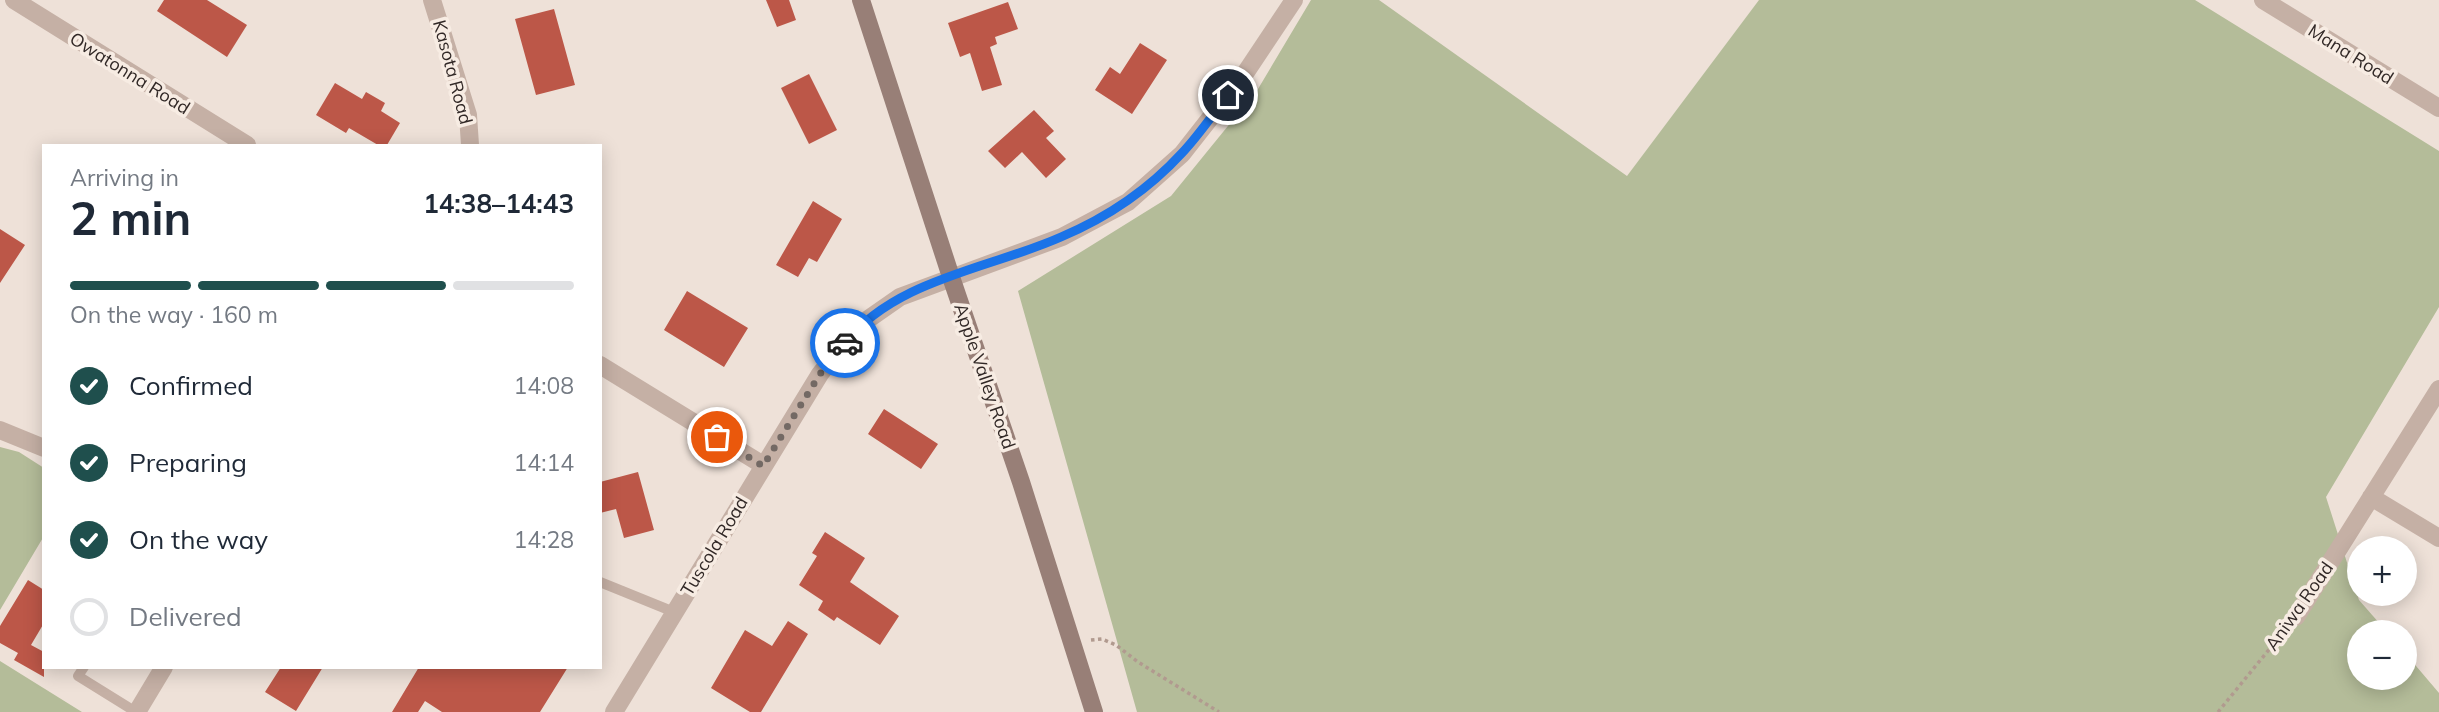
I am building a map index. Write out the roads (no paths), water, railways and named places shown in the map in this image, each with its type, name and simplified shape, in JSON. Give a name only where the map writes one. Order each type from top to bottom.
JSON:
[{"type":"main road","name":"Apple Valley Road","points":[[861,0],[1028,502],[1094,712]]},
{"type":"street","name":"Owatonna Road","points":[[14,0],[245,144]]},
{"type":"street","name":"Kasota Road","points":[[432,0],[468,115],[470,144]]},
{"type":"street","name":"Tuscola Road","points":[[614,712],[820,374],[857,327],[900,297],[1062,237],[1128,202],[1181,154],[1244,75],[1294,0]]},
{"type":"street","name":"Mana Road","points":[[2263,0],[2439,108]]},
{"type":"street","points":[[602,366],[763,466]]},
{"type":"street","name":"Aniwa Road","points":[[2296,617],[2439,389]]},
{"type":"street","points":[[0,430],[42,447]]},
{"type":"street","points":[[2371,496],[2439,538]]},
{"type":"street","points":[[136,712],[163,669]]},
{"type":"lane","points":[[602,583],[674,612]]},
{"type":"lane","points":[[83,669],[78,677],[136,712]]}]
